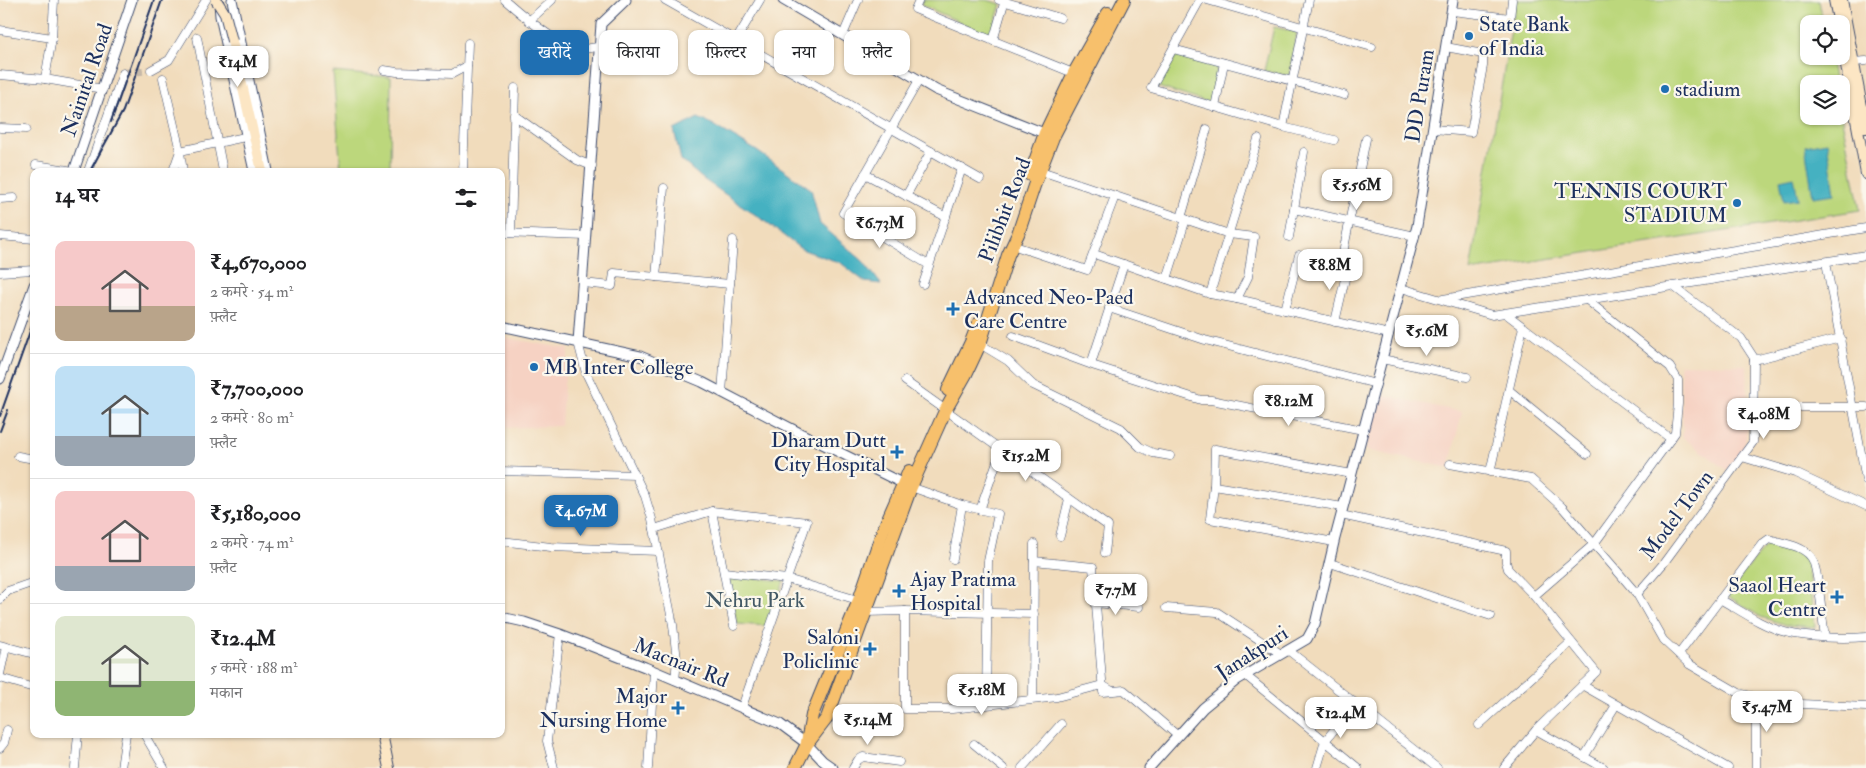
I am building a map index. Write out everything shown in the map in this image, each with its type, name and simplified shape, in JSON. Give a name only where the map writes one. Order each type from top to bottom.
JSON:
[{"type":"highway","points":[[1079,75],[1115,0]]},
{"type":"highway","name":"Pilibhit Road","points":[[807,744],[812,714],[864,605],[907,485],[942,409],[966,374],[980,344],[1012,245],[1018,234],[1041,171],[1049,135],[1079,75],[1124,0]]},
{"type":"highway","points":[[942,409],[971,342],[1049,135]]},
{"type":"highway","points":[[795,768],[807,744]]},
{"type":"main road","points":[[218,0],[225,14],[261,168]]},
{"type":"main road","points":[[1834,0],[1837,15]]},
{"type":"main road","points":[[1842,0],[1866,128]]},
{"type":"main road","points":[[1846,65],[1866,174]]},
{"type":"main road","points":[[383,738],[389,768]]},
{"type":"street","points":[[45,79],[52,38],[54,0]]},
{"type":"street","name":"Nainital Road","points":[[75,168],[132,0]]},
{"type":"street","points":[[151,70],[169,60],[206,0]]},
{"type":"street","points":[[218,0],[245,137],[253,168]]},
{"type":"street","points":[[232,0],[267,168]]},
{"type":"street","points":[[505,0],[529,21],[567,45],[579,49],[599,47]]},
{"type":"street","points":[[529,21],[552,0]]},
{"type":"street","points":[[601,30],[602,24],[626,0]]},
{"type":"street","points":[[665,0],[718,30]]},
{"type":"street","points":[[742,30],[760,0]]},
{"type":"street","points":[[783,0],[936,90],[1049,135]]},
{"type":"street","points":[[843,35],[858,0]]},
{"type":"street","points":[[919,0],[915,9],[1079,75]]},
{"type":"street","points":[[1200,0],[1151,88],[1334,140]]},
{"type":"street","points":[[1207,0],[1372,47]]},
{"type":"street","points":[[1283,127],[1309,0]]},
{"type":"street","name":"DD Puram","points":[[1363,430],[1415,236],[1453,0]]},
{"type":"street","points":[[1452,11],[1510,18],[1512,0]]},
{"type":"street","points":[[993,41],[1003,1],[1060,18]]},
{"type":"street","points":[[0,30],[52,38]]},
{"type":"street","points":[[197,37],[222,168]]},
{"type":"street","points":[[462,168],[468,43]]},
{"type":"street","points":[[1433,129],[1471,132],[1483,66],[1483,54],[1446,47]]},
{"type":"street","points":[[1173,49],[1344,95]]},
{"type":"street","points":[[764,56],[980,179]]},
{"type":"street","points":[[1853,62],[1866,61]]},
{"type":"street","points":[[599,62],[578,342],[586,373],[645,496],[654,528],[673,625],[677,660],[675,680]]},
{"type":"street","points":[[1215,107],[1224,63]]},
{"type":"street","points":[[384,70],[452,74],[467,66]]},
{"type":"street","points":[[89,168],[123,73]]},
{"type":"street","points":[[0,75],[45,79],[103,89]]},
{"type":"street","points":[[163,78],[183,168]]},
{"type":"street","points":[[919,80],[843,213],[930,265]]},
{"type":"street","points":[[511,233],[515,88]]},
{"type":"street","points":[[514,115],[577,160],[592,166]]},
{"type":"street","points":[[0,128],[26,129]]},
{"type":"street","points":[[1167,279],[1207,129]]},
{"type":"street","points":[[180,151],[245,137]]},
{"type":"street","points":[[1210,294],[1258,139]]},
{"type":"street","points":[[1343,252],[1366,139]]},
{"type":"street","points":[[173,168],[180,151]]},
{"type":"street","points":[[906,196],[931,151]]},
{"type":"street","points":[[1289,237],[1304,152]]},
{"type":"street","points":[[36,165],[55,168]]},
{"type":"street","points":[[923,284],[962,168]]},
{"type":"street","points":[[1041,171],[1229,234],[1254,237],[1248,277],[1237,299]]},
{"type":"street","points":[[865,174],[946,217]]},
{"type":"street","points":[[656,277],[664,188]]},
{"type":"street","points":[[1012,245],[1087,270],[1115,196]]},
{"type":"street","points":[[0,199],[14,198]]},
{"type":"street","points":[[1294,209],[1415,236]]},
{"type":"street","points":[[1441,300],[1866,228]]},
{"type":"street","points":[[505,233],[586,236]]},
{"type":"street","points":[[0,236],[30,239]]},
{"type":"street","points":[[722,393],[733,240]]},
{"type":"street","points":[[1094,254],[1210,294],[1389,334]]},
{"type":"street","points":[[1285,310],[1299,254]]},
{"type":"street","points":[[1401,288],[1492,315],[1866,256]]},
{"type":"street","points":[[1826,262],[1866,480]]},
{"type":"street","points":[[1091,364],[1124,264]]},
{"type":"street","points":[[1335,322],[1348,266]]},
{"type":"street","points":[[0,272],[30,270]]},
{"type":"street","points":[[583,283],[612,286],[614,273],[730,284]]},
{"type":"street","points":[[1674,286],[1741,338],[1754,360],[1840,338]]},
{"type":"street","points":[[0,379],[30,296]]},
{"type":"street","points":[[1534,596],[1594,544],[1675,434],[1678,380],[1670,367],[1587,300]]},
{"type":"street","points":[[1109,308],[1205,340],[1376,384]]},
{"type":"street","points":[[1504,313],[1671,439]]},
{"type":"street","points":[[505,327],[640,356],[702,382],[800,433],[907,485],[962,505],[998,514],[988,561],[986,704]]},
{"type":"street","points":[[1490,472],[1523,327]]},
{"type":"street","points":[[1013,336],[1201,400],[1211,400],[1363,430]]},
{"type":"street","points":[[980,344],[1008,360],[1033,385],[1121,428],[1140,447],[1153,453],[1170,456]]},
{"type":"street","points":[[1382,359],[1467,377]]},
{"type":"street","name":"Model Town","points":[[1637,594],[1664,564],[1753,442],[1754,360]]},
{"type":"street","points":[[905,381],[1108,526],[1105,553]]},
{"type":"street","points":[[1509,390],[1587,454]]},
{"type":"street","points":[[1754,407],[1866,407]]},
{"type":"street","name":"Janakpuri","points":[[1149,768],[1203,708],[1245,675],[1307,639],[1315,624],[1363,430]]},
{"type":"street","points":[[1334,542],[1210,519],[1214,486],[1215,449],[1352,474]]},
{"type":"street","points":[[980,510],[1001,450]]},
{"type":"street","points":[[18,456],[30,458]]},
{"type":"street","points":[[1742,457],[1795,473],[1866,506]]},
{"type":"street","name":"Model Town","points":[[1450,464],[1531,480],[1562,507],[1637,594],[1663,640],[1689,664],[1739,693],[1780,703],[1866,707]]},
{"type":"street","points":[[505,472],[635,475]]},
{"type":"street","points":[[1214,486],[1342,511],[1506,551],[1508,569],[1534,596],[1596,672],[1536,730],[1504,768]]},
{"type":"street","points":[[1060,536],[1069,499]]},
{"type":"street","points":[[953,559],[962,505]]},
{"type":"street","points":[[654,528],[712,511],[807,522],[742,707]]},
{"type":"street","points":[[712,511],[734,626]]},
{"type":"street","points":[[1678,654],[1762,544],[1769,539],[1797,547],[1811,557],[1816,572],[1825,637]]},
{"type":"street","points":[[505,541],[551,547],[658,551]]},
{"type":"street","points":[[1033,699],[1034,544]]},
{"type":"street","points":[[1034,561],[1092,567],[1103,692],[1124,690],[1178,736]]},
{"type":"street","points":[[1330,563],[1491,616]]},
{"type":"street","points":[[724,572],[787,580],[864,605],[905,610],[1034,614]]},
{"type":"street","points":[[0,599],[8,591],[30,583]]},
{"type":"street","points":[[1720,599],[1753,619],[1786,632],[1825,637],[1866,637]]},
{"type":"street","points":[[1095,603],[1139,607]]},
{"type":"street","points":[[1166,608],[1217,612],[1284,652],[1437,768]]},
{"type":"street","points":[[905,610],[905,709],[952,709],[1057,697],[1102,686]]},
{"type":"street","name":"Macnair Rd","points":[[505,617],[560,634],[780,724],[807,744],[823,761],[833,768]]},
{"type":"street","points":[[554,768],[547,741],[560,634]]},
{"type":"street","points":[[1479,725],[1571,642]]},
{"type":"street","points":[[30,653],[3,646],[0,676],[30,687]]},
{"type":"street","points":[[648,768],[654,671]]},
{"type":"street","points":[[1245,675],[1358,768]]},
{"type":"street","points":[[1582,686],[1728,768]]},
{"type":"street","points":[[1756,697],[1756,768]]},
{"type":"street","points":[[1316,768],[1325,742],[1355,704]]},
{"type":"street","points":[[1584,757],[1616,705]]},
{"type":"street","points":[[1022,768],[1061,724]]},
{"type":"street","points":[[0,748],[4,743],[7,730]]},
{"type":"street","points":[[1536,730],[1604,768]]},
{"type":"street","points":[[75,768],[78,738]]},
{"type":"street","points":[[121,768],[125,738]]},
{"type":"street","points":[[146,738],[164,768]]},
{"type":"street","points":[[974,744],[1003,768]]},
{"type":"street","points":[[853,768],[858,760],[863,757],[899,762]]},
{"type":"shaded area","name":"MB Inter College","points":[[505,338],[569,349],[561,426],[505,428]]},
{"type":"shaded area","points":[[1680,364],[1747,365],[1748,421],[1745,444],[1727,470],[1681,436],[1683,431]]},
{"type":"shaded area","points":[[1378,394],[1462,412],[1449,468],[1366,450]]},
{"type":"green space","points":[[923,0],[987,0],[1001,4],[991,36],[922,5]]},
{"type":"green space","points":[[1516,0],[1819,0],[1822,15],[1800,15],[1800,65],[1832,65],[1833,75],[1800,75],[1800,125],[1843,125],[1860,210],[1470,271]]},
{"type":"green space","points":[[1274,27],[1297,32],[1289,76],[1264,71]]},
{"type":"green space","points":[[1176,56],[1217,67],[1212,104],[1158,87]]},
{"type":"green space","points":[[333,72],[391,77],[390,168],[341,168]]},
{"type":"green space","points":[[1769,542],[1806,556],[1815,627],[1786,625],[1761,617],[1726,595]]},
{"type":"green space","name":"Nehru Park","points":[[728,575],[784,581],[768,626],[737,624]]},
{"type":"water","points":[[698,118],[712,124],[757,151],[811,189],[820,224],[863,261],[881,284],[865,282],[841,263],[801,249],[763,220],[703,179],[681,160],[674,130]]},
{"type":"water","points":[[1827,142],[1835,194],[1813,197],[1805,146]]},
{"type":"water","points":[[1794,177],[1798,199],[1784,201],[1780,180]]},
{"type":"tunnel","points":[[123,73],[151,70]]},
{"type":"railway","points":[[111,122],[154,0]]},
{"type":"railway","points":[[92,168],[123,111],[162,0]]},
{"type":"railway","points":[[0,416],[30,331]]},
{"type":"railway","points":[[0,431],[8,410]]},
{"type":"place","name":"State Bank of India","points":[[1469,36]]},
{"type":"place","name":"stadium","points":[[1665,89]]},
{"type":"place","name":"TENNIS COURT STADIUM","points":[[1737,203]]},
{"type":"place","name":"Advanced Neo-Paed Care Centre","points":[[953,309]]},
{"type":"place","name":"MB Inter College","points":[[534,367]]},
{"type":"place","name":"Dharam Dutt City Hospital","points":[[897,452]]},
{"type":"place","name":"Ajay Pratima Hospital","points":[[899,591]]},
{"type":"place","name":"Saaol Heart Centre","points":[[1837,597]]},
{"type":"place","name":"Saloni Policlinic","points":[[870,649]]},
{"type":"place","name":"Major Nursing Home","points":[[678,708]]}]
